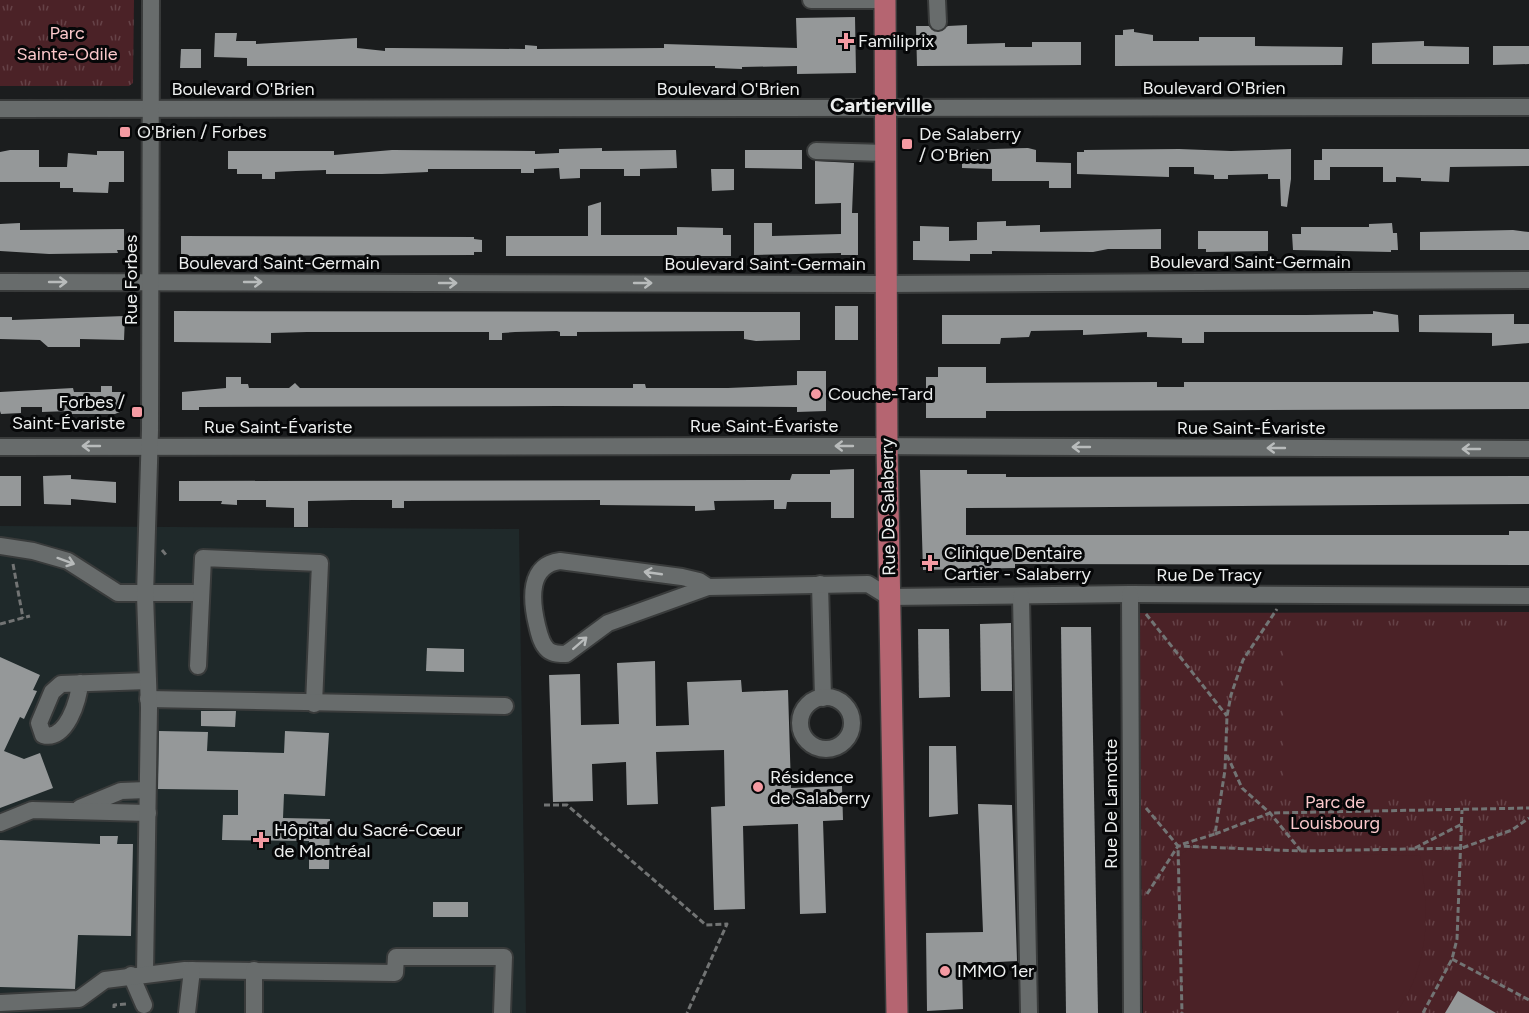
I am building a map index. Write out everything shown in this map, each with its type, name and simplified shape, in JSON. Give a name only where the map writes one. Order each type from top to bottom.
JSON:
[{"type":"main road","name":"Rue De Salaberry","points":[[885,0],[887,446],[897,1013]]},
{"type":"street","name":"Rue Forbes","points":[[140,971],[148,813],[148,681],[145,595],[150,446],[151,0]]},
{"type":"street","points":[[811,0],[885,0]]},
{"type":"street","points":[[937,0],[938,22]]},
{"type":"street","name":"Boulevard O'Brien","points":[[0,109],[1529,106]]},
{"type":"street","points":[[816,151],[886,153]]},
{"type":"street","name":"Boulevard Saint-Germain","points":[[0,282],[886,284],[1529,280]]},
{"type":"street","name":"Rue Saint-Évariste","points":[[0,447],[887,446],[1529,449]]},
{"type":"street","points":[[0,546],[33,551],[68,561],[112,590],[145,595],[163,585],[183,585],[201,593]]},
{"type":"street","points":[[198,666],[203,558],[320,563],[314,704]]},
{"type":"street","points":[[708,587],[699,581],[682,577],[560,561],[549,562],[538,572],[535,580],[533,609],[543,644],[550,651],[566,654],[608,623],[708,587],[868,584],[889,597]]},
{"type":"street","points":[[820,584],[823,698]]},
{"type":"street","name":"Rue De Tracy","points":[[889,597],[1130,594],[1529,596]]},
{"type":"street","name":"Rue De Lamotte","points":[[1130,594],[1132,1013]]},
{"type":"street","points":[[1021,596],[1029,1013]]},
{"type":"street","points":[[80,683],[148,681]]},
{"type":"street","points":[[148,699],[505,706]]},
{"type":"street","points":[[72,811],[121,791],[147,790]]},
{"type":"street","points":[[0,823],[32,810],[148,813]]},
{"type":"street","points":[[0,1003],[79,999],[105,980],[140,971],[255,970],[395,973],[396,957],[504,957],[502,1013]]},
{"type":"street","points":[[187,1013],[188,970]]},
{"type":"street","points":[[254,1013],[255,970]]},
{"type":"street","points":[[137,1003],[140,971]]},
{"type":"path","points":[[16,557],[12,567],[23,618]]},
{"type":"path","points":[[1130,594],[1198,676],[1227,716]]},
{"type":"path","points":[[1215,834],[1226,753],[1227,716],[1243,660],[1286,595]]},
{"type":"path","points":[[0,624],[30,616]]},
{"type":"path","points":[[1226,753],[1242,788],[1270,813],[1301,851]]},
{"type":"path","points":[[1131,791],[1178,846],[1182,1013]]},
{"type":"path","points":[[544,805],[567,805],[706,925],[727,924],[687,1013]]},
{"type":"path","points":[[1132,918],[1178,846],[1270,813],[1529,808]]},
{"type":"path","points":[[1423,1013],[1452,959],[1457,939],[1462,809]]},
{"type":"path","points":[[1178,846],[1301,851],[1462,848],[1512,830],[1529,818]]},
{"type":"path","points":[[1413,849],[1462,824]]},
{"type":"path","points":[[1452,959],[1529,1000]]},
{"type":"path","points":[[114,1008],[114,1005],[137,1003]]},
{"type":"shaded area","name":"Hôpital du Sacré-Cœur de Montréal","points":[[0,526],[519,529],[526,1013],[0,1013]]},
{"type":"green space","name":"Parc Sainte-Odile","points":[[0,0],[134,0],[133,83],[129,86],[0,86]]},
{"type":"green space","name":"Parc de Louisbourg","points":[[1529,612],[1529,1013],[1143,1013],[1138,613]]},
{"type":"green space","points":[[1284,634],[1525,634],[1525,794],[1284,794]]},
{"type":"green space","points":[[1189,848],[1420,856],[1426,918],[1421,957],[1416,976],[1396,1013],[1185,1013],[1180,855]]},
{"type":"building","points":[[855,17],[856,73],[797,74],[797,66],[742,67],[742,69],[715,68],[715,66],[247,66],[247,58],[214,57],[215,33],[237,33],[236,41],[256,41],[256,44],[357,38],[357,48],[385,51],[385,48],[525,49],[525,45],[537,46],[537,49],[664,48],[664,44],[797,48],[796,18]]},
{"type":"building","points":[[967,25],[967,44],[1005,43],[1005,47],[1032,47],[1032,42],[1081,42],[1081,65],[917,66],[916,26],[929,26],[938,32],[948,26]]},
{"type":"building","points":[[1134,29],[1134,32],[1153,35],[1153,41],[1199,41],[1199,37],[1255,37],[1255,46],[1343,47],[1342,65],[1115,66],[1115,35],[1123,35],[1123,30]]},
{"type":"building","points":[[1424,41],[1424,46],[1469,47],[1469,64],[1372,64],[1372,43]]},
{"type":"building","points":[[1493,46],[1529,46],[1529,64],[1493,65]]},
{"type":"building","points":[[181,49],[201,49],[201,68],[180,68]]},
{"type":"building","points":[[602,148],[602,151],[676,150],[677,168],[640,169],[640,176],[624,176],[624,169],[580,169],[580,178],[560,179],[559,168],[534,169],[534,173],[521,173],[521,169],[428,169],[428,172],[382,174],[326,174],[326,170],[296,171],[275,172],[275,179],[262,179],[262,174],[237,174],[237,169],[228,169],[228,151],[334,151],[334,155],[392,150],[535,151],[535,154],[559,153],[559,149]]},
{"type":"building","points":[[1028,148],[1036,150],[1036,162],[1071,163],[1071,188],[1049,188],[1049,181],[992,181],[992,169],[962,168],[962,150]]},
{"type":"building","points":[[1291,149],[1291,179],[1287,207],[1281,206],[1280,179],[1268,179],[1268,174],[1228,175],[1228,179],[1214,179],[1214,175],[1194,174],[1194,167],[1169,167],[1169,177],[1077,174],[1077,152],[1084,152],[1084,150],[1231,151]]},
{"type":"building","points":[[1322,149],[1529,149],[1529,166],[1450,167],[1449,182],[1396,177],[1396,182],[1383,182],[1383,167],[1330,167],[1330,180],[1314,180],[1314,160],[1322,160]]},
{"type":"building","points":[[39,150],[39,167],[67,167],[68,153],[97,155],[97,151],[124,151],[124,182],[109,182],[108,193],[73,192],[73,188],[60,188],[60,182],[0,182],[0,152]]},
{"type":"building","points":[[745,150],[802,150],[802,169],[745,168]]},
{"type":"building","points":[[815,161],[854,163],[852,213],[858,213],[858,255],[841,255],[841,253],[754,255],[754,223],[772,223],[772,236],[841,234],[841,203],[815,204]]},
{"type":"building","points":[[711,169],[734,169],[734,190],[712,191]]},
{"type":"building","points":[[601,202],[601,235],[677,235],[677,227],[723,228],[723,235],[731,235],[731,256],[506,256],[506,236],[588,236],[588,206]]},
{"type":"building","points":[[1006,221],[1006,226],[1040,225],[1040,232],[1161,229],[1161,249],[1108,249],[1093,252],[992,251],[992,254],[970,254],[970,261],[913,260],[913,241],[920,241],[920,226],[949,227],[949,241],[977,240],[977,222]]},
{"type":"building","points":[[20,223],[20,230],[124,229],[124,250],[117,250],[118,253],[49,254],[0,251],[0,224]]},
{"type":"building","points":[[1392,223],[1393,233],[1397,233],[1398,250],[1391,250],[1391,252],[1293,250],[1292,234],[1301,234],[1301,227],[1369,227],[1369,224]]},
{"type":"building","points":[[1513,230],[1529,232],[1529,250],[1420,250],[1420,232]]},
{"type":"building","points":[[1198,231],[1268,231],[1268,251],[1206,252],[1206,249],[1198,249]]},
{"type":"building","points":[[181,236],[474,237],[474,239],[482,240],[482,252],[474,252],[474,255],[181,256]]},
{"type":"building","points":[[835,306],[858,306],[858,340],[835,340]]},
{"type":"building","points":[[174,311],[800,312],[800,340],[756,341],[744,339],[744,331],[577,332],[577,336],[560,336],[560,332],[557,331],[502,333],[502,340],[489,340],[489,332],[307,332],[271,333],[271,343],[174,342]]},
{"type":"building","points":[[1373,311],[1398,315],[1399,332],[1204,332],[1204,343],[1182,343],[1182,338],[1147,337],[1147,332],[1083,335],[1083,330],[1031,331],[1029,337],[1001,338],[1000,344],[942,344],[942,315],[1306,315],[1373,314]]},
{"type":"building","points":[[1514,314],[1514,324],[1529,324],[1529,343],[1492,346],[1492,333],[1419,332],[1419,315]]},
{"type":"building","points":[[125,316],[124,340],[80,339],[80,347],[48,347],[40,340],[0,339],[0,317],[12,317],[12,320]]},
{"type":"building","points":[[938,367],[986,367],[986,383],[1157,382],[1157,387],[1184,387],[1184,382],[1529,382],[1529,409],[986,411],[986,418],[926,418],[926,377],[938,377]]},
{"type":"building","points":[[797,371],[826,371],[826,411],[797,412],[797,407],[557,406],[199,407],[199,410],[182,410],[182,392],[226,388],[226,377],[241,377],[241,384],[248,384],[249,388],[289,388],[295,383],[300,388],[633,388],[633,384],[645,384],[646,388],[728,388],[797,385]]},
{"type":"building","points":[[101,386],[112,386],[112,392],[122,392],[122,411],[115,414],[69,414],[69,411],[42,412],[42,407],[21,407],[21,413],[1,414],[0,411],[0,392],[73,388],[74,392],[101,392]]},
{"type":"building","points":[[854,469],[854,518],[831,518],[831,502],[787,502],[786,509],[774,509],[774,500],[714,501],[715,510],[695,511],[695,506],[600,505],[600,500],[404,501],[404,508],[392,508],[392,500],[352,500],[308,501],[308,527],[294,527],[294,508],[266,507],[266,500],[237,500],[237,505],[221,504],[222,501],[179,501],[179,481],[790,480],[792,474],[830,474],[830,470]]},
{"type":"building","points":[[920,470],[967,470],[967,474],[1006,474],[1006,477],[1529,476],[1529,504],[966,508],[966,535],[1509,535],[1509,531],[1529,531],[1529,565],[1015,564],[1015,568],[923,570]]},
{"type":"building","points":[[71,475],[71,479],[116,482],[116,503],[71,499],[71,505],[44,504],[43,476]]},
{"type":"building","points":[[0,476],[21,476],[21,506],[0,506]]},
{"type":"building","points":[[1011,623],[1012,691],[981,691],[980,624]]},
{"type":"building","points":[[1061,627],[1091,627],[1098,1013],[1066,1013]]},
{"type":"building","points":[[918,629],[949,629],[950,697],[919,698]]},
{"type":"building","points":[[427,648],[464,649],[464,672],[426,671]]},
{"type":"building","points":[[0,657],[40,675],[33,690],[37,691],[24,719],[20,717],[4,751],[24,759],[40,753],[53,788],[0,808]]},
{"type":"building","name":"Résidence de Salaberry","points":[[655,661],[656,726],[689,725],[687,682],[741,680],[742,692],[788,690],[791,788],[842,786],[843,820],[823,821],[826,913],[800,914],[798,824],[743,826],[745,909],[714,910],[711,807],[725,806],[724,750],[656,752],[658,804],[627,805],[626,762],[592,764],[593,801],[553,802],[549,675],[580,674],[581,725],[619,724],[617,663]]},
{"type":"building","points":[[201,711],[236,711],[235,727],[201,726]]},
{"type":"building","points":[[159,731],[208,732],[207,751],[284,753],[285,731],[329,733],[325,796],[284,794],[283,818],[330,819],[329,869],[309,869],[309,841],[222,840],[223,815],[238,815],[238,790],[158,789]]},
{"type":"building","points":[[929,746],[956,746],[958,814],[929,817]]},
{"type":"building","points":[[978,804],[1012,805],[1017,961],[962,964],[963,1009],[927,1011],[926,933],[983,932]]},
{"type":"building","points":[[100,836],[118,836],[117,844],[133,844],[131,936],[78,935],[75,989],[0,987],[0,840],[100,844]]},
{"type":"building","points":[[433,902],[468,902],[468,917],[433,917]]},
{"type":"building","points":[[1458,991],[1496,1013],[1445,1013]]},
{"type":"place","name":"Familiprix","points":[[846,41]]},
{"type":"place","name":"O'Brien / Forbes","points":[[125,132]]},
{"type":"place","name":"De Salaberry / O'Brien","points":[[907,144]]},
{"type":"place","name":"Couche-Tard","points":[[816,394]]},
{"type":"place","name":"Forbes / Saint-Évariste","points":[[137,412]]},
{"type":"place","name":"Clinique Dentaire Cartier - Salaberry","points":[[930,563]]},
{"type":"place","name":"Résidence de Salaberry","points":[[758,787]]},
{"type":"place","name":"Hôpital du Sacré-Cœur de Montréal","points":[[261,840]]},
{"type":"place","name":"IMMO 1er","points":[[945,971]]},
{"type":"district","name":"Cartierville","points":[[881,105]]}]
